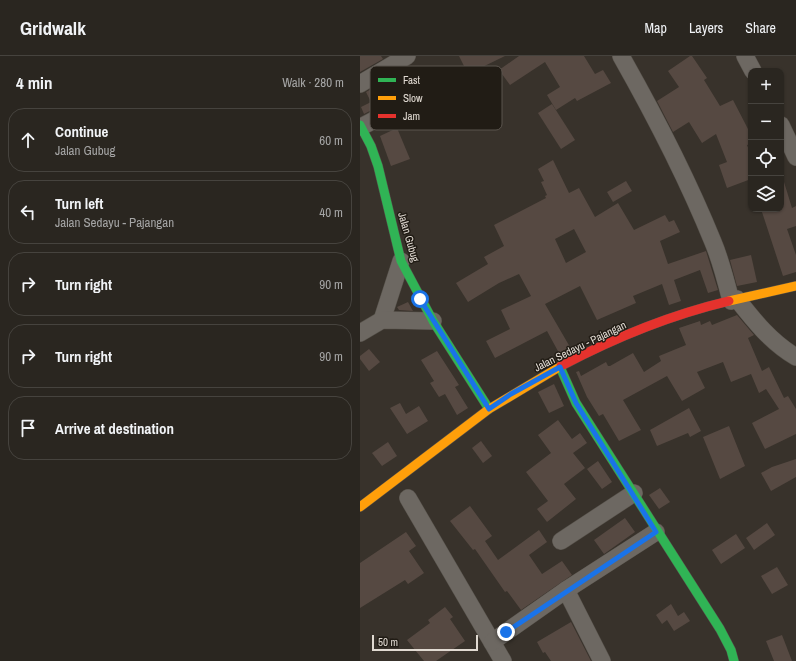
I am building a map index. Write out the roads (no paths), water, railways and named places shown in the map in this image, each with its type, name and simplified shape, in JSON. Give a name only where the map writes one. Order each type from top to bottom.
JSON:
[{"type":"street","points":[[390,66],[407,56]]},
{"type":"street","points":[[621,56],[689,186],[714,244],[734,300],[762,332],[785,351],[796,357]]},
{"type":"street","points":[[745,56],[751,68]]},
{"type":"street","points":[[360,84],[370,78]]},
{"type":"street","points":[[361,126],[370,121]]},
{"type":"street","name":"Jalan Gubug","points":[[361,126],[371,146],[378,166],[401,261],[433,321],[489,409]]},
{"type":"street","points":[[784,132],[796,158]]},
{"type":"street","points":[[382,320],[401,261]]},
{"type":"street","name":"Jalan Sedayu - Pajangan","points":[[360,507],[489,409],[511,394],[560,367],[642,329],[676,316],[734,300],[796,286]]},
{"type":"street","points":[[360,333],[382,320],[433,321]]},
{"type":"street","points":[[560,367],[576,403],[634,494],[656,532],[720,629],[731,650],[734,661]]},
{"type":"street","points":[[561,541],[634,494]]},
{"type":"street","points":[[408,498],[502,661]]},
{"type":"street","points":[[492,642],[566,590],[656,532]]},
{"type":"street","points":[[566,590],[602,661]]}]
